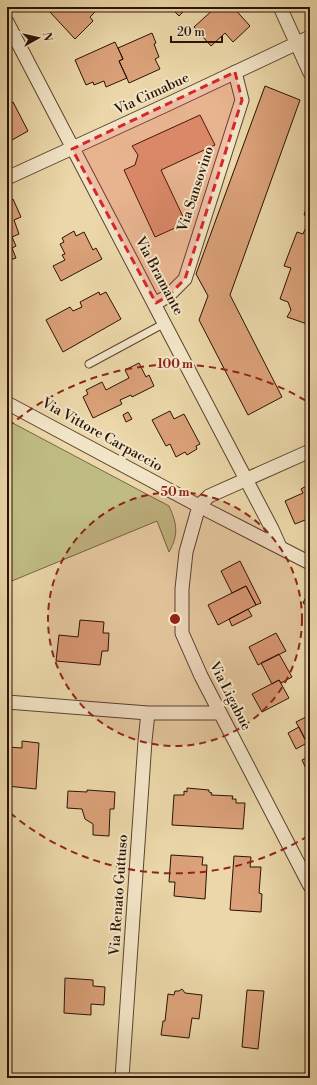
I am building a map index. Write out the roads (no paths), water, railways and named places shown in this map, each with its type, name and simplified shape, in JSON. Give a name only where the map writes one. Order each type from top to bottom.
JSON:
[{"type":"street","points":[[280,7],[310,74]]},
{"type":"street","name":"Via Bramante","points":[[7,22],[72,149],[156,303],[280,547]]},
{"type":"street","name":"Via Cimabue","points":[[7,178],[310,37]]},
{"type":"street","name":"Via Sansovino","points":[[156,303],[168,296],[185,279],[242,100],[235,72]]},
{"type":"street","name":"Via Vittore Carpaccio","points":[[7,402],[198,506],[310,563]]},
{"type":"street","points":[[198,506],[209,496],[310,450]]},
{"type":"street","name":"Via Ligabue","points":[[198,506],[186,552],[182,589],[182,633],[201,676],[310,886]]},
{"type":"street","points":[[7,702],[148,713],[220,713]]},
{"type":"street","name":"Via Renato Guttuso","points":[[122,1078],[148,713]]},
{"type":"lane","points":[[89,364],[165,323]]}]
